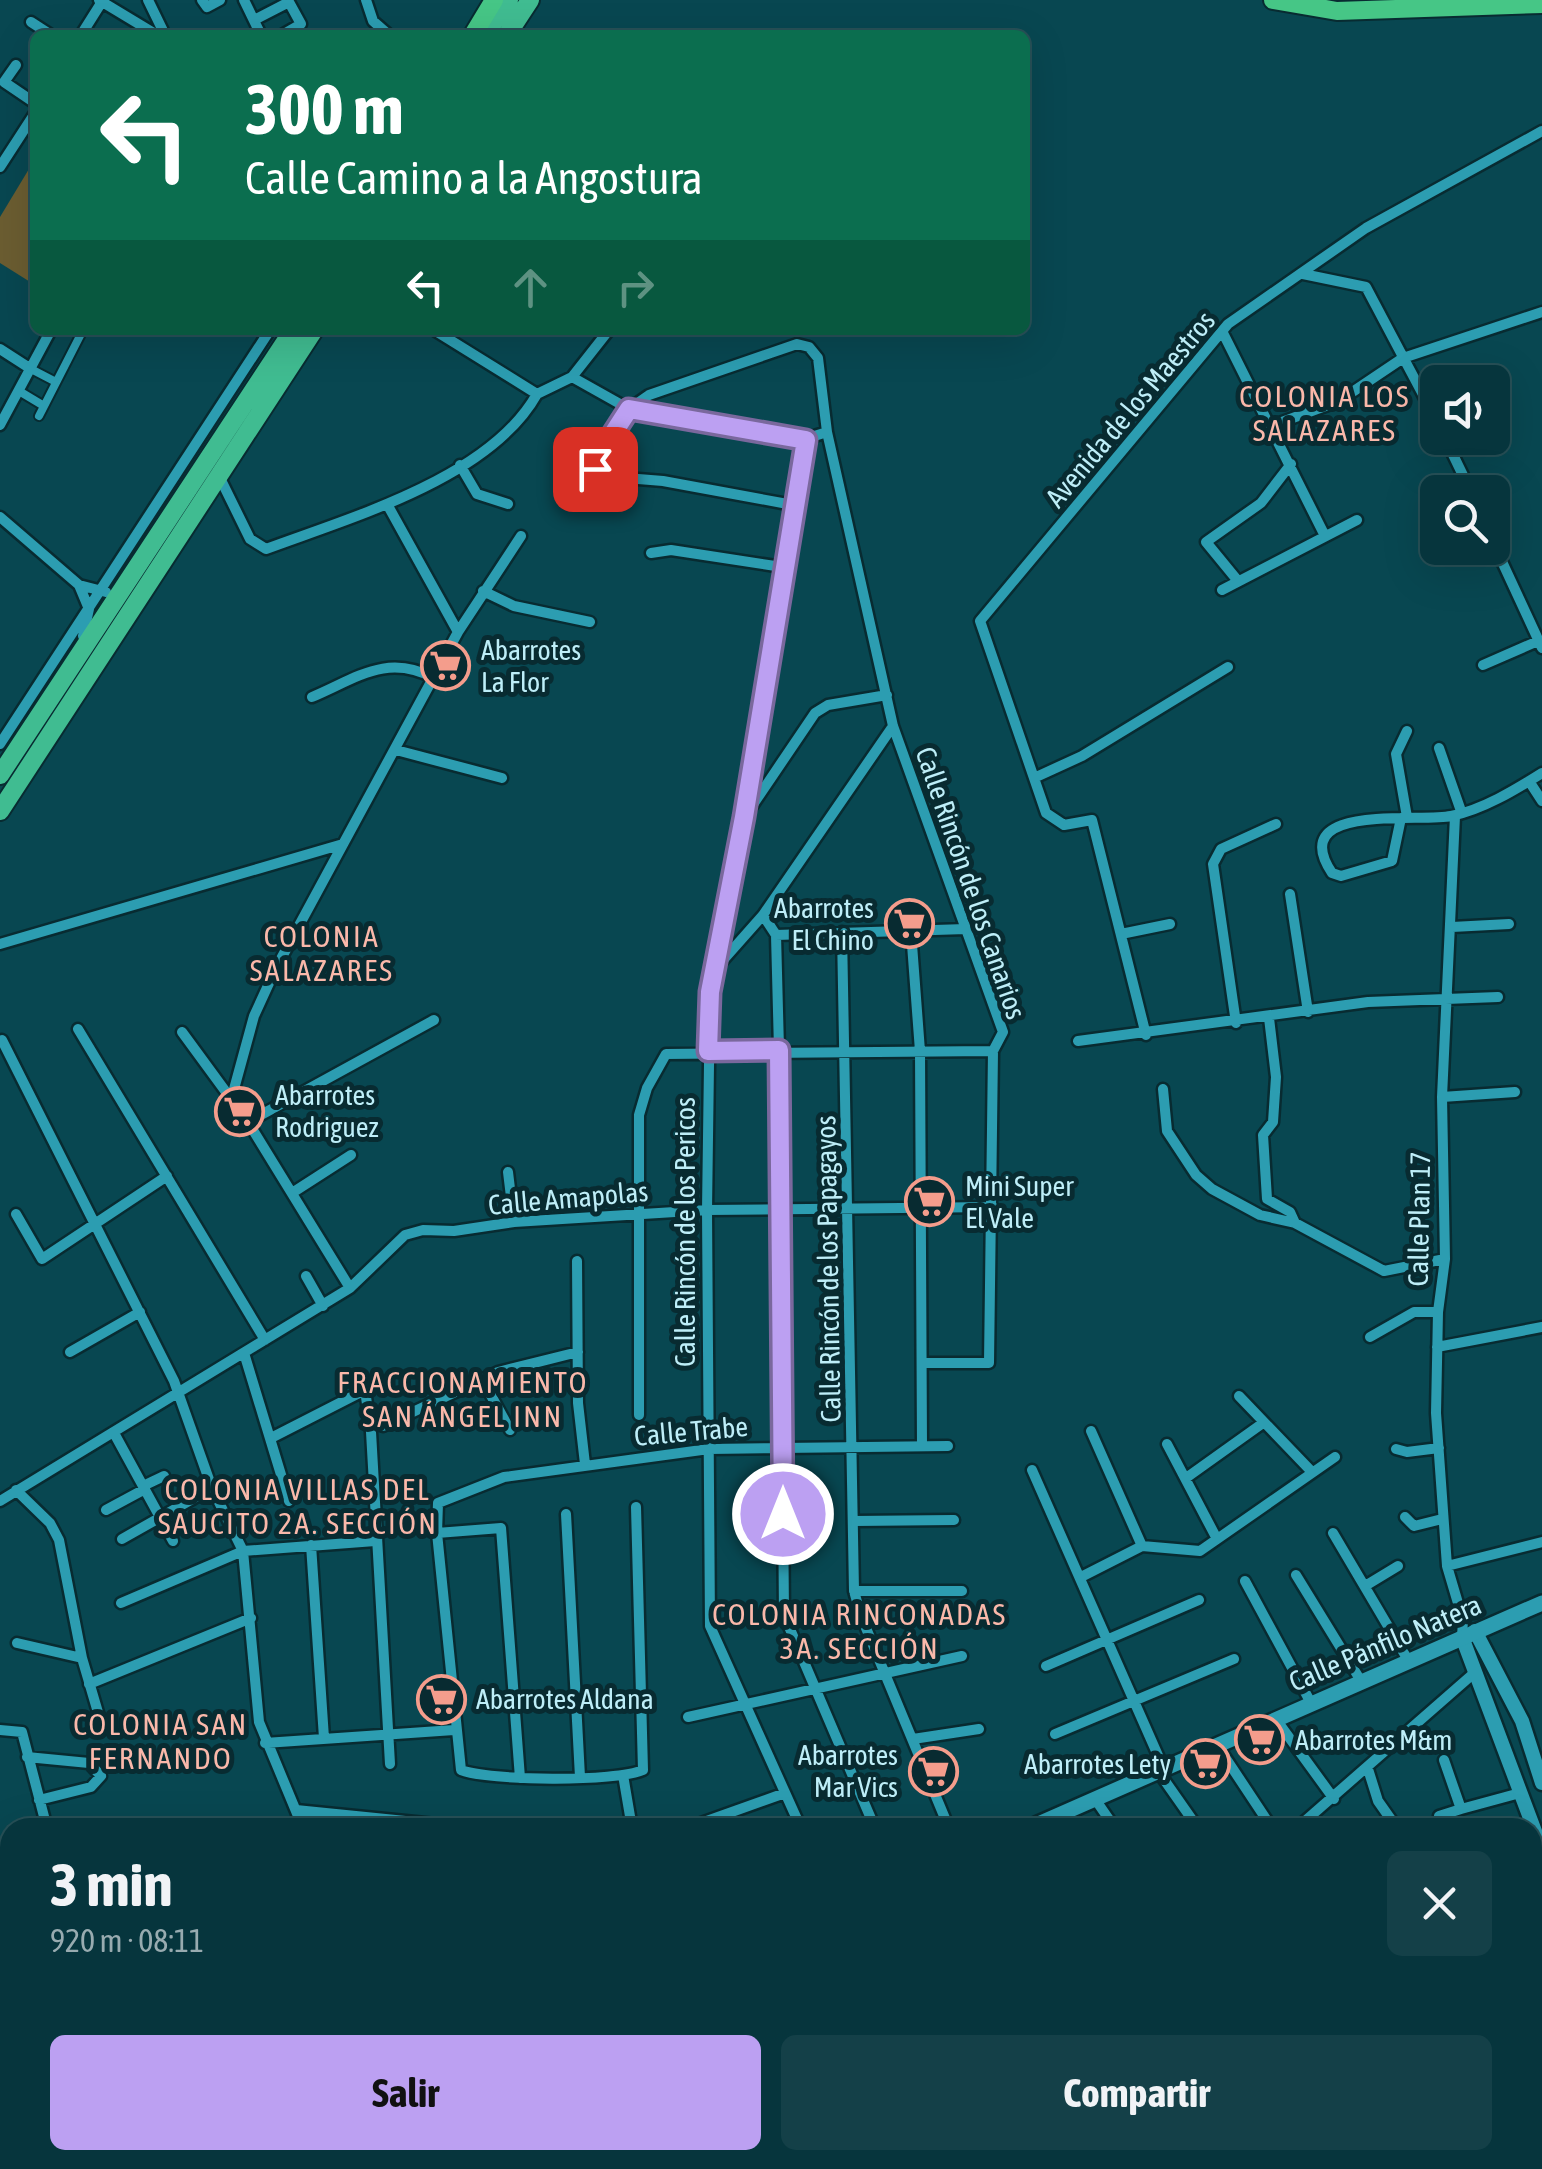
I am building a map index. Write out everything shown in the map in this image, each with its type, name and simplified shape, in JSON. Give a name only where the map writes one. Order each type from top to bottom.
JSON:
[{"type":"highway","points":[[476,30],[494,0]]},
{"type":"highway","points":[[1273,0],[1337,10],[1542,4]]},
{"type":"main road","points":[[488,30],[509,0]]},
{"type":"main road","points":[[510,30],[530,0]]},
{"type":"main road","points":[[0,811],[97,663],[202,470],[219,427],[288,335]]},
{"type":"main road","points":[[1,773],[30,714],[81,652],[202,470],[310,335]]},
{"type":"main road","points":[[81,652],[97,663]]},
{"type":"main road","name":"Calle Pánfilo Natera","points":[[1051,1818],[1408,1660],[1466,1629],[1542,1603]]},
{"type":"street","points":[[132,20],[147,0],[162,30]]},
{"type":"street","points":[[202,0],[207,7],[220,0]]},
{"type":"street","points":[[244,0],[259,30]]},
{"type":"street","points":[[366,0],[372,21],[383,30]]},
{"type":"street","points":[[84,30],[102,1],[149,30]]},
{"type":"street","points":[[254,20],[289,2],[301,24],[291,30]]},
{"type":"street","points":[[31,22],[44,30]]},
{"type":"street","points":[[16,65],[4,82],[30,100]]},
{"type":"street","points":[[0,167],[5,148],[30,119]]},
{"type":"street","name":"Avenida de los Maestros","points":[[1034,778],[980,621],[1223,333],[1366,228],[1542,131]]},
{"type":"street","points":[[1303,274],[1366,288],[1420,390]]},
{"type":"street","points":[[1271,426],[1340,402],[1403,358],[1542,312]]},
{"type":"street","points":[[1223,333],[1325,536]]},
{"type":"street","points":[[0,424],[48,335]]},
{"type":"street","points":[[39,416],[79,335]]},
{"type":"street","points":[[219,427],[267,335]]},
{"type":"street","points":[[442,335],[537,394]]},
{"type":"street","points":[[0,744],[30,714],[101,592],[202,470],[250,538],[266,549],[387,504],[507,436],[537,394],[572,376],[604,335]]},
{"type":"street","name":"Calle Rincón de los Canarios","points":[[629,409],[649,395],[796,344],[809,347],[818,358],[827,432],[894,726],[1003,1032],[993,1051],[990,1363],[922,1363]]},
{"type":"street","points":[[0,349],[56,382]]},
{"type":"street","points":[[572,376],[629,409],[806,440],[827,432]]},
{"type":"street","points":[[19,391],[44,406]]},
{"type":"street","points":[[629,409],[596,460],[595,469],[601,476],[663,481],[793,504]]},
{"type":"street","name":"Calle Rincón de los Pericos","points":[[796,1818],[710,1626],[708,1051],[710,992],[744,817],[806,440]]},
{"type":"street","points":[[1238,581],[1206,542],[1209,536],[1261,502],[1291,464]]},
{"type":"street","points":[[460,465],[477,494],[508,504]]},
{"type":"street","points":[[387,504],[458,632]]},
{"type":"street","points":[[0,517],[79,586],[90,610],[81,652]]},
{"type":"street","points":[[1222,590],[1357,520]]},
{"type":"street","points":[[231,1100],[254,1016],[458,632],[521,536]]},
{"type":"street","points":[[651,552],[672,550],[782,568]]},
{"type":"street","points":[[1483,665],[1540,644],[1504,565]]},
{"type":"street","points":[[79,586],[101,592],[122,590]]},
{"type":"street","points":[[484,591],[514,606],[590,622]]},
{"type":"street","points":[[312,697],[385,666],[415,668],[434,678]]},
{"type":"street","points":[[1146,1034],[1092,820],[1064,825],[1055,821],[1046,813],[1034,778],[1082,756],[1228,667]]},
{"type":"street","points":[[744,817],[815,713],[828,704],[887,695]]},
{"type":"street","points":[[716,968],[762,915],[894,726]]},
{"type":"street","points":[[1407,730],[1396,754],[1404,818],[1392,860],[1341,876],[1332,873],[1325,863],[1324,840],[1330,828],[1341,823],[1404,818],[1458,814],[1542,773]]},
{"type":"street","name":"Calle Plan 17","points":[[1439,748],[1458,814],[1442,1097],[1446,1259],[1438,1312],[1438,1448],[1447,1566],[1466,1629]]},
{"type":"street","points":[[396,750],[502,778]]},
{"type":"street","points":[[1529,781],[1542,801]]},
{"type":"street","points":[[1236,1023],[1213,864],[1221,848],[1276,824]]},
{"type":"street","points":[[0,944],[343,844]]},
{"type":"street","points":[[1290,894],[1308,1012]]},
{"type":"street","points":[[762,915],[776,935],[784,1614],[871,1818]]},
{"type":"street","points":[[1121,934],[1170,924]]},
{"type":"street","points":[[1452,928],[1509,924]]},
{"type":"street","points":[[776,935],[966,929]]},
{"type":"street","points":[[911,931],[920,1051],[922,1446]]},
{"type":"street","name":"Calle Rincón de los Papagayos","points":[[842,932],[854,1591],[883,1672],[945,1818]]},
{"type":"street","points":[[1078,1041],[1236,1023],[1368,1002],[1498,997]]},
{"type":"street","points":[[1268,1199],[1264,1135],[1273,1122],[1276,1077],[1269,1018]]},
{"type":"street","points":[[248,1122],[434,1020]]},
{"type":"street","points":[[78,1029],[265,1340]]},
{"type":"street","points":[[182,1032],[248,1122],[350,1288]]},
{"type":"street","points":[[2,1040],[140,1312],[242,1551],[258,1722],[300,1818]]},
{"type":"street","points":[[639,1415],[639,1114],[666,1054],[993,1051]]},
{"type":"street","points":[[1163,1090],[1166,1131],[1212,1189],[1260,1215],[1295,1223],[1384,1271],[1446,1259]]},
{"type":"street","points":[[1442,1097],[1515,1092]]},
{"type":"street","points":[[292,1193],[351,1155]]},
{"type":"street","points":[[508,1172],[514,1222]]},
{"type":"street","points":[[16,1214],[42,1259],[166,1176]]},
{"type":"street","points":[[1240,1204],[1268,1199],[1290,1212],[1295,1223]]},
{"type":"street","name":"Calle Amapolas","points":[[0,1501],[323,1306],[350,1288],[406,1236],[423,1230],[454,1231],[514,1222],[707,1210],[993,1207]]},
{"type":"street","points":[[577,1261],[585,1464]]},
{"type":"street","points":[[306,1276],[323,1306]]},
{"type":"street","points":[[70,1352],[140,1312]]},
{"type":"street","points":[[1370,1337],[1414,1312],[1438,1312]]},
{"type":"street","points":[[1437,1348],[1542,1327]]},
{"type":"street","points":[[383,1426],[482,1379],[578,1352]]},
{"type":"street","points":[[244,1353],[289,1502]]},
{"type":"street","points":[[482,1379],[510,1430]]},
{"type":"street","points":[[272,1438],[365,1390],[372,1432],[390,1764]]},
{"type":"street","points":[[1239,1396],[1312,1472]]},
{"type":"street","points":[[1186,1478],[1263,1424]]},
{"type":"street","points":[[1091,1431],[1142,1546]]},
{"type":"street","points":[[114,1432],[173,1541]]},
{"type":"street","points":[[1167,1444],[1217,1538]]},
{"type":"street","name":"Calle Trabe","points":[[437,1533],[438,1503],[504,1477],[709,1449],[948,1446]]},
{"type":"street","points":[[1396,1449],[1407,1452],[1438,1448]]},
{"type":"street","points":[[1081,1577],[1142,1546],[1200,1550],[1336,1457]]},
{"type":"street","points":[[1032,1470],[1108,1637],[1161,1770],[1192,1818]]},
{"type":"street","points":[[106,1510],[164,1476]]},
{"type":"street","points":[[122,1539],[212,1488]]},
{"type":"street","points":[[16,1490],[50,1522],[60,1540],[82,1658],[102,1726]]},
{"type":"street","points":[[520,1778],[501,1528],[437,1533],[461,1770],[520,1778],[623,1775],[643,1770],[636,1507]]},
{"type":"street","points":[[566,1514],[580,1777]]},
{"type":"street","points":[[1405,1517],[1414,1526],[1442,1519]]},
{"type":"street","points":[[854,1521],[954,1520]]},
{"type":"street","points":[[1333,1532],[1408,1660]]},
{"type":"street","points":[[121,1603],[242,1551],[375,1541]]},
{"type":"street","points":[[1447,1566],[1542,1542]]},
{"type":"street","points":[[311,1545],[324,1738]]},
{"type":"street","points":[[1364,1586],[1398,1566]]},
{"type":"street","points":[[1296,1575],[1361,1681]]},
{"type":"street","points":[[1245,1581],[1311,1703]]},
{"type":"street","points":[[854,1591],[962,1591]]},
{"type":"street","points":[[1046,1666],[1199,1600]]},
{"type":"street","points":[[89,1684],[251,1618]]},
{"type":"street","points":[[1466,1629],[1484,1652],[1522,1721],[1542,1783]]},
{"type":"street","points":[[1466,1629],[1471,1666],[1520,1793],[1535,1811]]},
{"type":"street","points":[[17,1643],[82,1658]]},
{"type":"street","points":[[1310,1818],[1368,1769],[1484,1652]]},
{"type":"street","points":[[688,1717],[962,1656]]},
{"type":"street","points":[[1055,1734],[1234,1659]]},
{"type":"street","points":[[1276,1718],[1334,1799]]},
{"type":"street","points":[[0,1730],[22,1732],[44,1818]]},
{"type":"street","points":[[265,1742],[454,1730]]},
{"type":"street","points":[[913,1739],[980,1730]]},
{"type":"street","points":[[1217,1745],[1265,1818]]},
{"type":"street","points":[[27,1757],[90,1763],[101,1776],[91,1787],[40,1800]]},
{"type":"street","points":[[1444,1760],[1462,1809]]},
{"type":"street","points":[[1368,1769],[1378,1801],[1390,1818]]},
{"type":"street","points":[[623,1775],[631,1818]]},
{"type":"street","points":[[715,1818],[785,1793]]},
{"type":"street","points":[[1440,1818],[1520,1793]]},
{"type":"street","points":[[1095,1799],[1108,1818]]},
{"type":"street","points":[[296,1810],[351,1818]]},
{"type":"street","points":[[1059,1818],[1066,1811]]},
{"type":"shaded area","points":[[30,167],[30,282],[0,263],[0,217]]},
{"type":"place","name":"Abarrotes La Flor","points":[[446,666]]},
{"type":"place","name":"Abarrotes El Chino","points":[[909,924]]},
{"type":"place","name":"Abarrotes Rodriguez","points":[[240,1111]]},
{"type":"place","name":"Mini Super El Vale","points":[[930,1202]]},
{"type":"place","name":"Abarrotes Aldana","points":[[441,1699]]},
{"type":"place","name":"Abarrotes M&m","points":[[1260,1740]]},
{"type":"place","name":"Abarrotes Lety","points":[[1206,1764]]},
{"type":"place","name":"Abarrotes Mar Vics","points":[[933,1771]]},
{"type":"district","name":"COLONIA LOS SALAZARES","points":[[1325,413]]},
{"type":"district","name":"COLONIA SALAZARES","points":[[322,953]]},
{"type":"district","name":"FRACCIONAMIENTO SAN ÁNGEL INN","points":[[463,1399]]},
{"type":"district","name":"COLONIA VILLAS DEL SAUCITO 2A. SECCIÓN","points":[[298,1506]]},
{"type":"district","name":"COLONIA RINCONADAS 3A. SECCIÓN","points":[[860,1631]]},
{"type":"district","name":"COLONIA SAN FERNANDO","points":[[161,1741]]},
{"type":"route","points":[[595,469],[596,460],[629,409],[806,440],[744,817],[710,992],[708,1051],[779,1050],[783,1514]]}]
